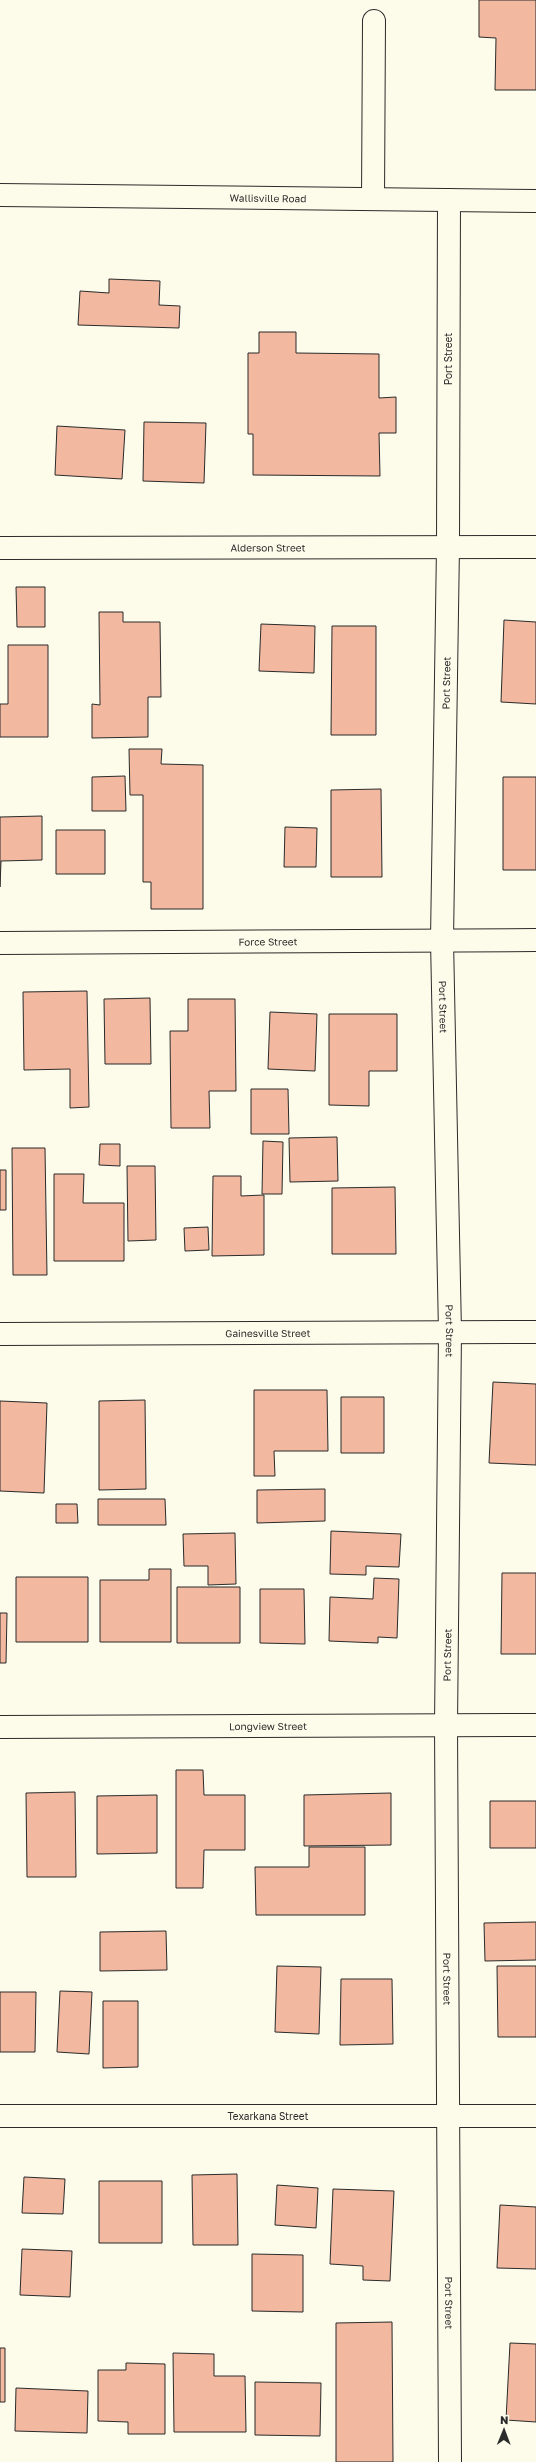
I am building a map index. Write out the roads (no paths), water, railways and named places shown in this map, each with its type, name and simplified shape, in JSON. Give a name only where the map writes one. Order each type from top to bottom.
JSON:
[{"type":"street","points":[[373,199],[374,21]]},
{"type":"street","name":"Wallisville Road","points":[[0,195],[536,201]]},
{"type":"street","name":"Port Street","points":[[449,200],[448,546],[442,940],[450,1332],[446,1725],[450,2116],[450,2462]]},
{"type":"street","name":"Alderson Street","points":[[0,548],[536,547]]},
{"type":"street","name":"Force Street","points":[[0,943],[536,940]]},
{"type":"street","name":"Gainesville Street","points":[[0,1334],[536,1332]]},
{"type":"street","name":"Longview Street","points":[[0,1727],[536,1725]]},
{"type":"street","name":"Texarkana Street","points":[[0,2116],[536,2116]]}]
